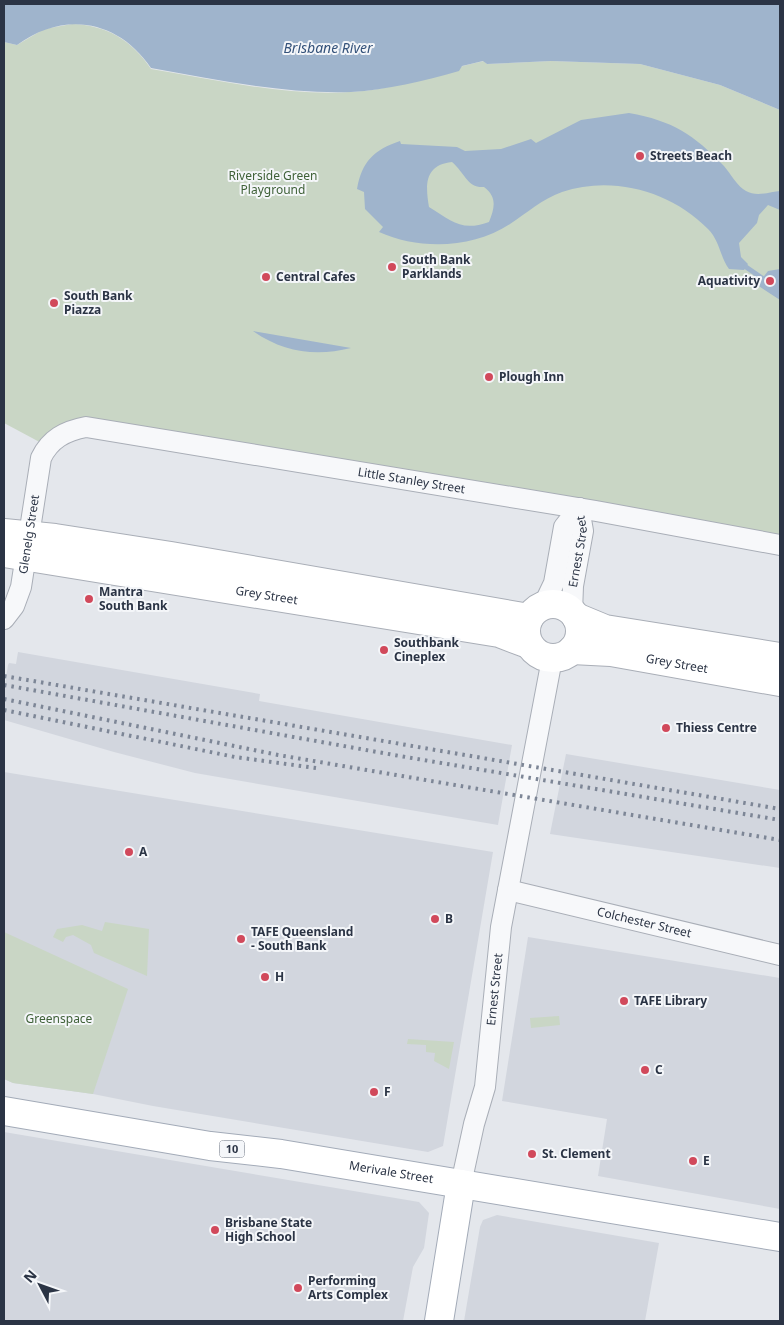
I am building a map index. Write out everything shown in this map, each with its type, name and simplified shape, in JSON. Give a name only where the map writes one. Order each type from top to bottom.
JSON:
[{"type":"street","name":"Little Stanley Street","points":[[47,446],[67,432],[86,427],[579,508],[780,545]]},
{"type":"street","name":"Glenelg Street","points":[[4,618],[18,596],[15,544],[41,458],[47,446]]},
{"type":"street","name":"Ernest Street","points":[[574,615],[573,586],[583,531],[579,508]]},
{"type":"street","name":"Ernest Street","points":[[533,623],[554,583],[564,527],[579,508]]},
{"type":"street","name":"Grey Street","points":[[15,544],[499,633],[533,623]]},
{"type":"street","points":[[551,603],[560,604],[574,615],[580,634],[562,654],[538,655],[533,623],[551,603]]},
{"type":"street","name":"Grey Street","points":[[574,615],[605,629],[780,657]]},
{"type":"street","name":"Grey Street","points":[[562,654],[611,652],[780,682]]},
{"type":"street","name":"Ernest Street","points":[[439,1321],[461,1184],[484,1087],[501,927],[562,654]]},
{"type":"street","name":"Colchester Street","points":[[508,890],[780,955]]},
{"type":"street","name":"Merivale Street","points":[[4,1111],[210,1146],[281,1154],[780,1237]]},
{"type":"shaded area","points":[[18,652],[260,694],[259,701],[512,745],[498,825],[195,773],[4,720],[4,691],[8,665],[9,663],[16,664]]},
{"type":"shaded area","points":[[566,754],[780,790],[780,868],[550,834]]},
{"type":"shaded area","name":"TAFE Queensland - South Bank","points":[[4,772],[493,852],[443,1146],[428,1152],[153,1106],[93,1094],[13,1083],[4,1079]]},
{"type":"shaded area","points":[[528,937],[780,978],[780,1209],[598,1176],[607,1119],[502,1101]]},
{"type":"shaded area","name":"Brisbane State High School","points":[[4,1132],[419,1202],[429,1213],[424,1248],[413,1267],[403,1321],[4,1321]]},
{"type":"shaded area","points":[[497,1215],[659,1243],[645,1321],[464,1321],[480,1227],[483,1220]]},
{"type":"green space","name":"South Bank Parklands","points":[[72,24],[96,27],[117,36],[127,42],[151,69],[264,88],[321,93],[378,89],[484,61],[487,64],[551,61],[640,64],[720,85],[780,110],[780,545],[86,427],[47,446],[4,423],[4,42],[17,45],[44,29]]},
{"type":"green space","points":[[105,922],[149,929],[147,976],[94,953],[91,945],[73,935],[66,937],[63,942],[53,937],[57,929],[82,925],[102,931]]},
{"type":"green space","name":"Greenspace","points":[[4,932],[128,989],[93,1094],[13,1083],[4,1079]]},
{"type":"green space","points":[[559,1016],[560,1025],[531,1028],[530,1018]]},
{"type":"green space","points":[[408,1039],[454,1042],[449,1069],[434,1061],[435,1053],[426,1052],[426,1045],[407,1044]]},
{"type":"water","name":"Brisbane River","points":[[4,4],[780,4],[780,110],[720,85],[640,64],[551,61],[487,64],[483,61],[462,66],[459,71],[419,82],[351,92],[300,91],[250,85],[151,68],[138,52],[123,39],[107,30],[90,25],[72,24],[53,27],[35,34],[17,45],[4,42]]},
{"type":"water","points":[[629,113],[658,120],[681,130],[702,145],[746,191],[759,194],[780,191],[780,210],[768,205],[759,215],[757,223],[739,243],[741,257],[748,264],[744,270],[729,269],[712,234],[693,216],[659,196],[640,190],[601,185],[581,187],[562,192],[541,202],[510,224],[479,238],[445,244],[428,244],[411,242],[379,232],[383,227],[365,209],[364,192],[357,189],[362,171],[371,158],[383,148],[400,141],[401,144],[457,147],[465,151],[501,149],[531,139],[536,143],[581,120]],"holes":[[[452,162],[470,182],[478,187],[484,187],[491,195],[494,203],[489,222],[471,226],[457,224],[429,207],[427,183],[432,171],[436,167]]]},
{"type":"water","name":"Aquativity","points":[[780,269],[780,300],[757,285],[768,271]]},
{"type":"water","points":[[253,331],[351,348],[325,352],[300,351],[276,344]]},
{"type":"waterway","points":[[746,267],[762,278]]},
{"type":"railway","points":[[4,676],[780,809]]},
{"type":"railway","points":[[4,685],[394,755],[780,820]]},
{"type":"railway","points":[[4,699],[278,755],[780,840]]},
{"type":"railway","points":[[4,710],[235,757],[316,768]]},
{"type":"place","name":"Streets Beach","points":[[640,156]]},
{"type":"place","name":"South Bank Parklands","points":[[392,267]]},
{"type":"place","name":"Central Cafes","points":[[266,277]]},
{"type":"place","name":"Aquativity","points":[[770,281]]},
{"type":"place","name":"South Bank Piazza","points":[[54,303]]},
{"type":"place","name":"Plough Inn","points":[[489,377]]},
{"type":"place","name":"Mantra South Bank","points":[[89,599]]},
{"type":"place","name":"Southbank Cineplex","points":[[384,650]]},
{"type":"place","name":"Thiess Centre","points":[[666,728]]},
{"type":"place","name":"A","points":[[129,852]]},
{"type":"place","name":"B","points":[[435,919]]},
{"type":"place","name":"TAFE Queensland - South Bank","points":[[241,939]]},
{"type":"place","name":"H","points":[[265,977]]},
{"type":"place","name":"TAFE Library","points":[[624,1001]]},
{"type":"place","name":"C","points":[[645,1070]]},
{"type":"place","name":"F","points":[[374,1092]]},
{"type":"place","name":"St. Clement","points":[[532,1154]]},
{"type":"place","name":"E","points":[[693,1161]]},
{"type":"place","name":"Brisbane State High School","points":[[215,1230]]},
{"type":"place","name":"Performing Arts Complex","points":[[298,1288]]},
{"type":"park label","name":"Riverside Green Playground","points":[[273,183]]}]
